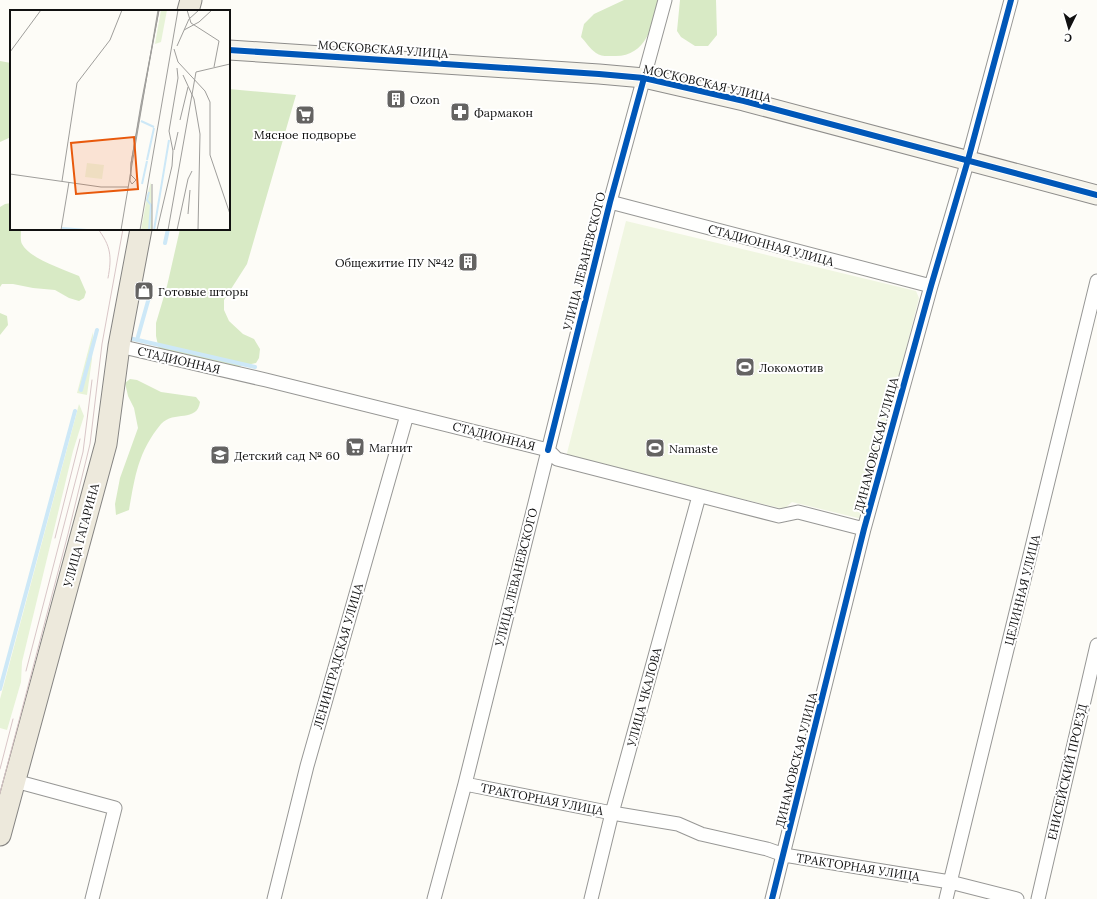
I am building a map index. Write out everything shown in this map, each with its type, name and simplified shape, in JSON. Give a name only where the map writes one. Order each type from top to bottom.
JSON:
[{"type":"main road","points":[[188,10],[191,0]]},
{"type":"main road","name":"УЛИЦА ГАГАРИНА","points":[[0,836],[106,444],[119,346],[141,230]]},
{"type":"street","name":"УЛИЦА ЛЕВАНЕВСКОГО","points":[[434,899],[465,784],[610,202],[665,0]]},
{"type":"street","name":"ДИНАМОВСКАЯ УЛИЦА","points":[[772,899],[864,529],[931,286],[968,160],[1011,0]]},
{"type":"street","name":"МОСКОВСКАЯ УЛИЦА","points":[[230,50],[644,78],[744,101],[1097,195]]},
{"type":"street","name":"СТАДИОННАЯ УЛИЦА","points":[[610,202],[931,286]]},
{"type":"street","name":"ЦЕЛИННАЯ УЛИЦА","points":[[946,899],[1097,281]]},
{"type":"street","name":"СТАДИОННАЯ","points":[[119,346],[266,380],[548,450],[557,459],[780,516],[798,512],[864,529]]},
{"type":"street","name":"ЛЕНИНГРАДСКАЯ УЛИЦА","points":[[274,899],[306,766],[407,415]]},
{"type":"street","name":"УЛИЦА ЧКАЛОВА","points":[[591,899],[612,813],[699,496]]},
{"type":"street","name":"ЕНИСЕЙСКИЙ ПРОЕЗД","points":[[1038,899],[1097,645]]},
{"type":"street","points":[[15,780],[115,808],[92,899]]},
{"type":"street","name":"ТРАКТОРНАЯ УЛИЦА","points":[[465,784],[612,813],[678,824],[702,834],[767,849],[784,855],[950,882],[1018,899]]},
{"type":"green space","points":[[624,0],[659,0],[651,29],[641,46],[634,51],[625,55],[600,55],[592,50],[581,37],[584,24],[594,14]]},
{"type":"green space","points":[[680,0],[716,0],[717,35],[708,46],[695,46],[681,37],[677,31]]},
{"type":"green space","points":[[0,61],[10,63],[10,137],[0,142]]},
{"type":"green space","points":[[230,89],[296,95],[247,264],[224,300],[224,310],[229,321],[243,334],[254,339],[260,349],[259,358],[256,363],[237,367],[159,350],[156,336],[156,323],[167,286],[180,230],[230,230]]},
{"type":"green space","points":[[10,203],[10,230],[21,230],[22,244],[39,259],[79,276],[86,292],[84,298],[79,301],[69,298],[55,290],[13,284],[2,284],[0,287],[0,207]]},
{"type":"green space","name":"Локомотив","points":[[626,221],[916,291],[919,298],[862,519],[792,502],[784,509],[566,457]]},
{"type":"green space","points":[[0,313],[7,316],[8,325],[0,335]]},
{"type":"green space","points":[[93,332],[92,359],[87,395],[77,393]]},
{"type":"green space","points":[[130,379],[137,380],[161,392],[196,397],[200,402],[198,408],[194,412],[166,420],[153,434],[142,455],[133,486],[129,510],[116,515],[115,504],[120,478],[138,428],[134,408],[128,396],[125,383]]},
{"type":"green space","points":[[79,404],[84,416],[73,451],[22,662],[21,682],[7,730],[0,728],[0,699]]},
{"type":"waterway","points":[[165,243],[168,230]]},
{"type":"waterway","points":[[137,340],[150,294]]},
{"type":"waterway","points":[[81,390],[97,330]]},
{"type":"waterway","points":[[129,338],[255,367]]},
{"type":"waterway","points":[[0,689],[75,411]]},
{"type":"tram line","points":[[99,230],[108,246],[110,258],[108,278]]},
{"type":"tram line","points":[[0,793],[90,444],[102,344],[123,230]]},
{"type":"tram line","points":[[26,671],[83,452],[92,380]]},
{"type":"tram line","points":[[55,538],[80,439]]},
{"type":"tram line","points":[[0,769],[13,719]]},
{"type":"cycle path","points":[[772,899],[864,529],[931,286],[968,160],[1011,0]]},
{"type":"cycle path","points":[[230,50],[644,78],[744,101],[1097,195]]},
{"type":"cycle path","points":[[548,450],[610,202],[644,78]]},
{"type":"place","name":"Ozon","points":[[396,99]]},
{"type":"place","name":"Фармакон","points":[[460,112]]},
{"type":"place","name":"Мясное подворье","points":[[305,115]]},
{"type":"place","name":"Общежитие ПУ №42","points":[[468,262]]},
{"type":"place","name":"Готовые шторы","points":[[144,291]]},
{"type":"place","name":"Локомотив","points":[[745,367]]},
{"type":"place","name":"Магнит","points":[[355,447]]},
{"type":"place","name":"Namaste","points":[[655,448]]},
{"type":"place","name":"Детский сад № 60","points":[[220,455]]}]
